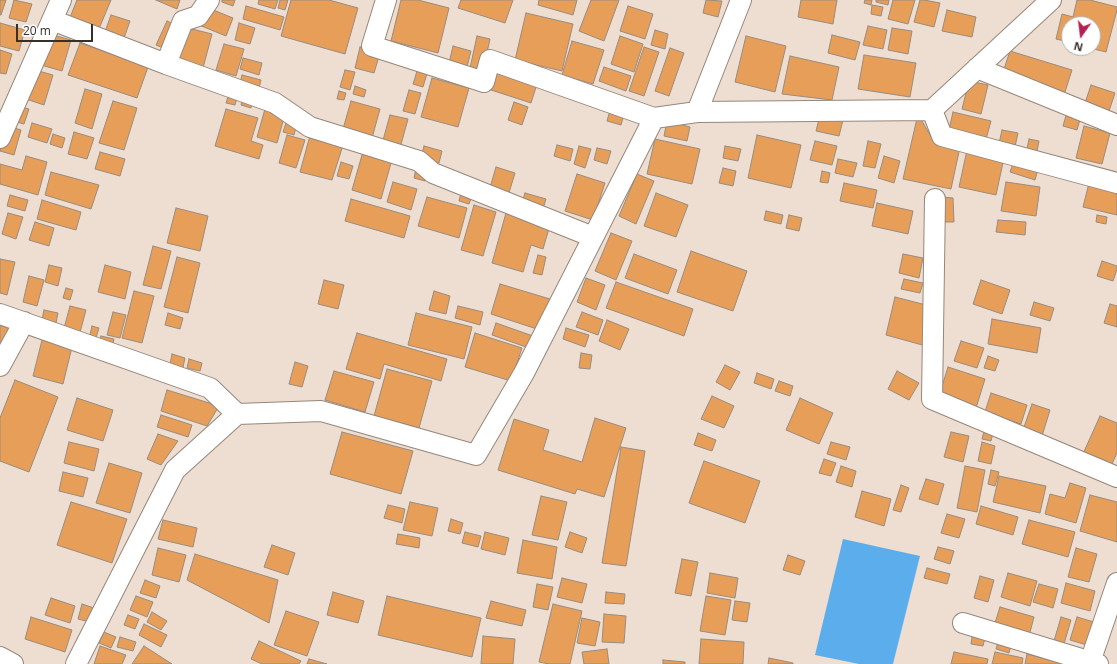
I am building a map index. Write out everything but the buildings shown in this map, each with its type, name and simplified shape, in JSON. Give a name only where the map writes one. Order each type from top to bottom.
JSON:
[{"type":"street","points":[[0,138],[61,0]]},
{"type":"street","points":[[166,64],[183,21],[198,16],[209,0]]},
{"type":"street","points":[[386,0],[372,46],[484,82],[490,60],[654,118],[697,112],[932,110],[1051,0]]},
{"type":"street","points":[[697,112],[741,0]]},
{"type":"street","points":[[52,20],[166,64],[275,103],[310,127],[419,161],[433,173],[593,238]]},
{"type":"street","points":[[977,68],[1117,125]]},
{"type":"street","points":[[932,110],[942,136],[1117,183]]},
{"type":"street","points":[[76,664],[175,470],[237,414],[321,411],[476,455],[524,373],[654,118]]},
{"type":"street","points":[[935,199],[932,399],[1117,477]]},
{"type":"street","points":[[0,314],[210,388],[237,414]]},
{"type":"street","points":[[0,366],[24,322]]},
{"type":"street","points":[[963,623],[1094,663],[1117,583]]},
{"type":"water","points":[[843,539],[920,556],[893,664],[859,664],[815,655]]}]
